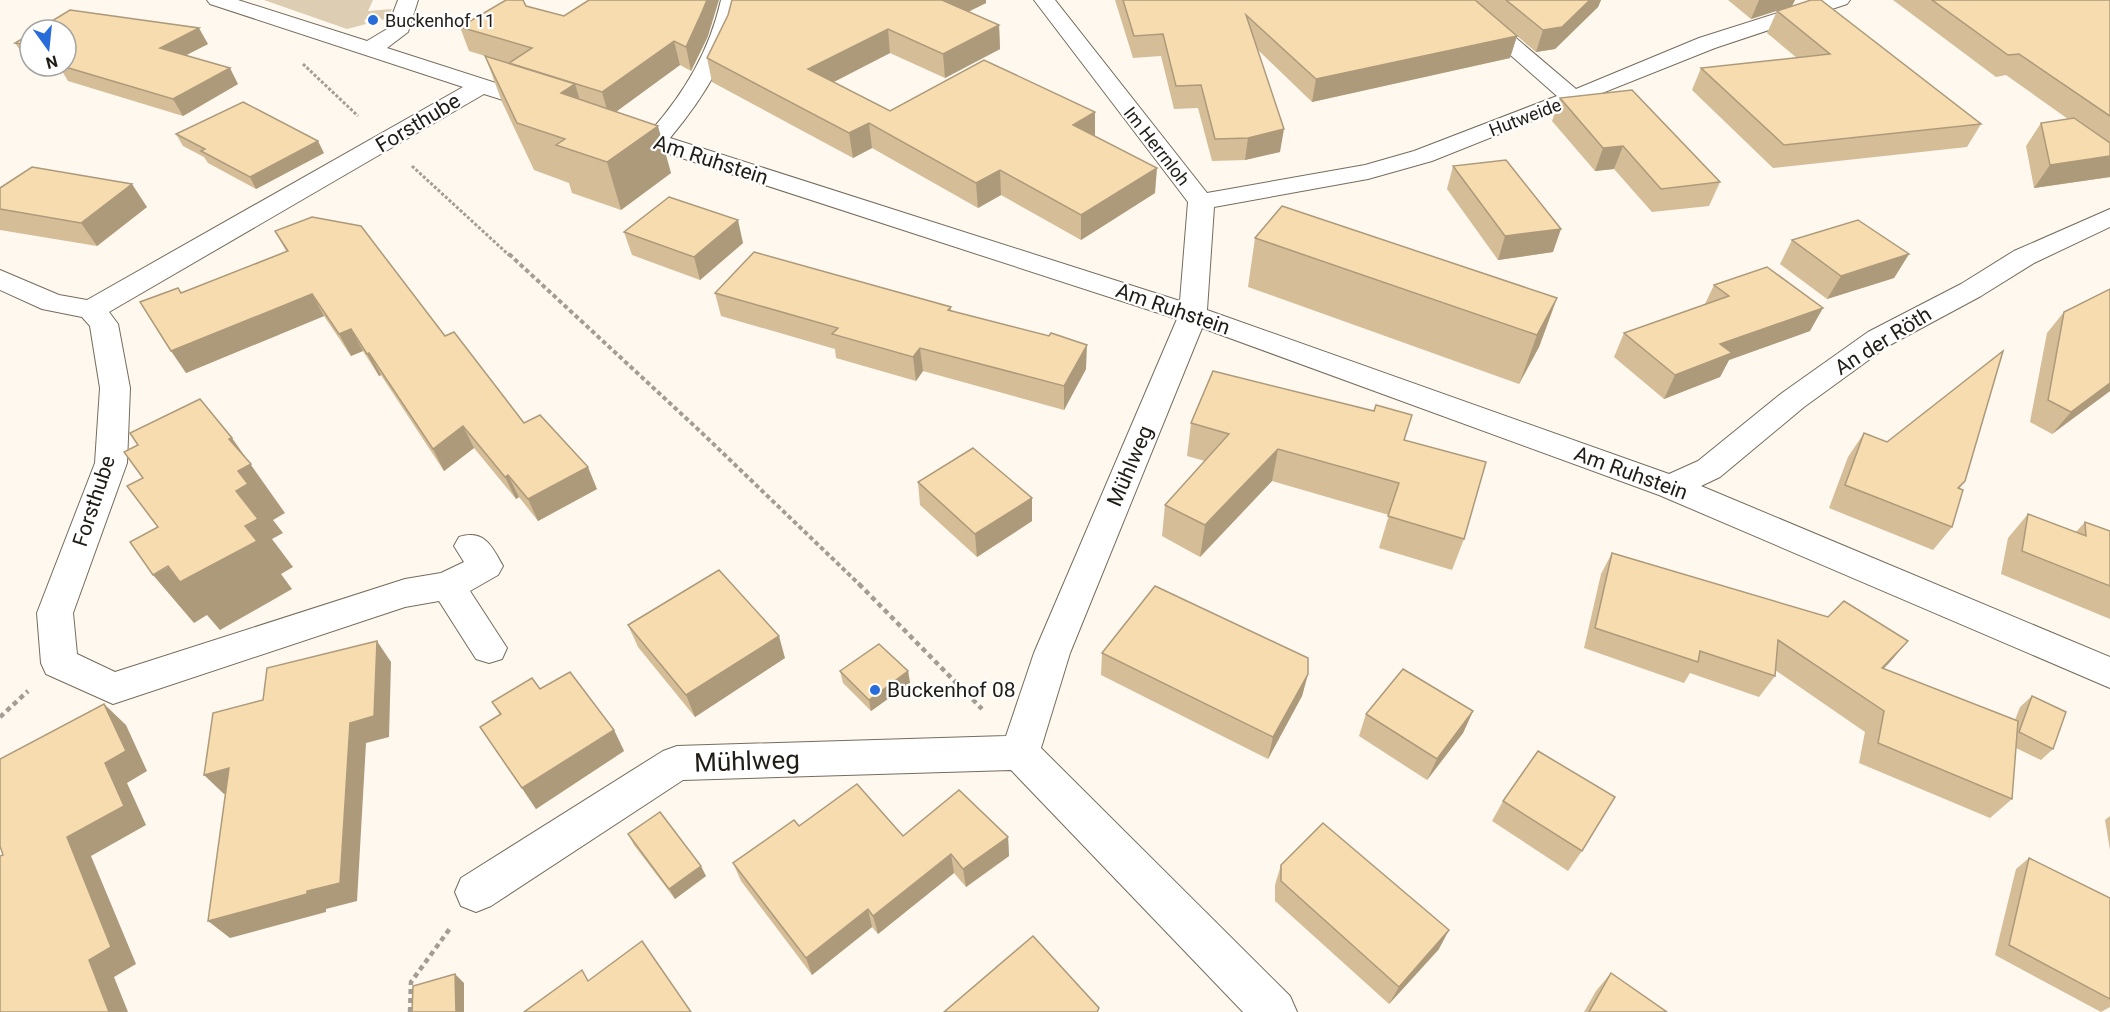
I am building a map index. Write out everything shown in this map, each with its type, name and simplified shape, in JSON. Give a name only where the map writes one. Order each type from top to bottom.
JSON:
[{"type":"street","points":[[217,0],[565,112]]},
{"type":"street","points":[[372,48],[397,32],[408,0]]},
{"type":"street","points":[[654,142],[709,71],[728,20],[731,0]]},
{"type":"street","name":"Im Herrnloh","points":[[1044,0],[1201,202],[1193,315]]},
{"type":"street","points":[[1458,0],[1573,98]]},
{"type":"street","name":"Hutweide","points":[[1201,202],[1368,172],[1423,156],[1707,43],[1840,0]]},
{"type":"street","name":"Forsthube","points":[[471,546],[486,566],[448,586],[405,593],[113,688],[59,663],[56,613],[111,462],[115,388],[104,324],[91,310],[483,85]]},
{"type":"street","name":"Am Ruhstein","points":[[598,123],[1193,315],[1671,487],[2110,673]]},
{"type":"street","name":"An der Röth","points":[[1671,487],[1709,469],[1793,400],[1878,339],[1971,290],[2024,257],[2110,217]]},
{"type":"street","points":[[0,279],[52,303],[91,310]]},
{"type":"street","name":"Mühlweg","points":[[476,892],[677,763],[1020,753],[1052,653],[1193,315]]},
{"type":"street","points":[[448,586],[489,648]]},
{"type":"street","points":[[1020,753],[1258,1007]]},
{"type":"path","points":[[281,21],[266,29],[362,120]]},
{"type":"path","points":[[411,165],[627,363],[867,592],[985,713]]},
{"type":"path","points":[[410,1012],[411,982],[476,892]]},
{"type":"shaded area","points":[[264,0],[373,0],[368,11],[392,9],[388,18],[382,20],[379,16],[364,20],[366,24],[347,29]]},
{"type":"building","points":[[506,0],[523,0],[526,6],[564,16],[589,0],[707,0],[686,47],[674,41],[602,92],[509,63],[532,48],[460,27]]},
{"type":"building","points":[[732,0],[942,0],[999,25],[943,54],[888,29],[808,69],[890,111],[984,60],[1095,112],[1073,125],[1157,168],[1081,215],[1000,170],[976,183],[869,123],[849,133],[707,58],[728,15]]},
{"type":"building","points":[[1123,0],[1475,0],[1517,36],[1316,79],[1246,15],[1284,129],[1248,138],[1215,139],[1201,85],[1176,86],[1163,34],[1134,36]]},
{"type":"building","points":[[1506,0],[1590,0],[1562,27],[1543,30]]},
{"type":"building","points":[[1811,0],[1821,0],[1981,124],[1784,145],[1701,68],[1830,54],[1777,11]]},
{"type":"building","points":[[1932,0],[2110,0],[2110,116],[2019,54],[2008,55]]},
{"type":"building","points":[[70,10],[199,28],[160,48],[230,68],[173,99],[78,71],[78,18],[57,18]]},
{"type":"building","points":[[485,56],[575,84],[561,93],[658,126],[607,162],[556,145],[565,139],[517,123]]},
{"type":"building","points":[[1632,90],[1720,182],[1661,189],[1623,146],[1603,148],[1560,98]]},
{"type":"building","points":[[243,102],[318,141],[250,177],[201,151],[205,149],[176,134]]},
{"type":"building","points":[[2074,118],[2110,143],[2110,156],[2050,165],[2041,123]]},
{"type":"building","points":[[1506,160],[1561,229],[1505,236],[1453,166]]},
{"type":"building","points":[[32,167],[132,184],[81,223],[0,209],[0,188]]},
{"type":"building","points":[[669,197],[738,220],[694,257],[624,232]]},
{"type":"building","points":[[1282,206],[1557,298],[1537,335],[1255,238]]},
{"type":"building","points":[[312,217],[361,226],[445,336],[454,332],[524,423],[540,415],[588,467],[528,499],[508,475],[505,477],[463,426],[433,449],[351,329],[339,334],[312,294],[171,351],[140,302],[178,288],[181,293],[288,251],[275,231]]},
{"type":"building","points":[[1858,220],[1909,254],[1841,276],[1792,240]]},
{"type":"building","points":[[754,252],[951,307],[948,310],[1049,336],[1051,333],[1087,345],[1064,386],[920,348],[913,357],[832,334],[838,328],[715,293]]},
{"type":"building","points":[[1767,267],[1823,308],[1720,344],[1732,353],[1675,375],[1624,333],[1729,296],[1714,285]]},
{"type":"building","points":[[2110,289],[2110,383],[2071,412],[2048,400],[2064,312]]},
{"type":"building","points":[[2003,351],[1965,481],[1958,488],[1963,490],[1952,527],[1845,485],[1864,433],[1887,442]]},
{"type":"building","points":[[1213,371],[1374,411],[1376,405],[1412,415],[1404,440],[1486,462],[1464,539],[1388,516],[1399,483],[1278,449],[1205,525],[1165,505],[1229,434],[1191,423]]},
{"type":"building","points":[[200,399],[232,438],[229,439],[251,464],[238,471],[248,484],[236,491],[258,519],[245,526],[257,541],[180,582],[168,566],[153,575],[130,542],[158,527],[127,486],[143,478],[124,452],[138,445],[130,433]]},
{"type":"building","points":[[973,448],[1032,498],[975,534],[918,482]]},
{"type":"building","points":[[2028,514],[2086,536],[2085,522],[2110,531],[2110,586],[2022,551]]},
{"type":"building","points":[[1612,553],[1828,617],[1844,601],[1908,641],[1882,668],[2018,721],[2012,799],[1878,743],[1884,711],[1778,640],[1775,676],[1700,651],[1698,662],[1595,628]]},
{"type":"building","points":[[719,570],[779,636],[686,695],[628,625]]},
{"type":"building","points":[[1155,586],[1308,658],[1308,674],[1273,737],[1102,653]]},
{"type":"building","points":[[377,641],[374,716],[350,723],[340,883],[208,921],[229,768],[204,775],[213,713],[263,700],[267,668]]},
{"type":"building","name":"Buckenhof 08","points":[[879,644],[908,671],[869,700],[840,671]]},
{"type":"building","points":[[1403,669],[1473,711],[1437,759],[1366,714]]},
{"type":"building","points":[[570,672],[614,730],[522,788],[480,727],[501,714],[492,702],[532,678],[540,689]]},
{"type":"building","points":[[2032,696],[2066,712],[2053,749],[2019,732]]},
{"type":"building","points":[[104,704],[126,751],[105,763],[124,806],[67,837],[111,947],[89,960],[109,1012],[0,1012],[0,856],[3,855],[0,846],[0,759]]},
{"type":"building","points":[[1538,751],[1615,797],[1582,851],[1503,801]]},
{"type":"building","points":[[857,784],[903,836],[959,790],[1008,837],[963,869],[951,854],[873,916],[868,909],[806,958],[733,863],[794,820],[799,826]]},
{"type":"building","points":[[660,812],[701,866],[669,889],[628,834]]},
{"type":"building","points":[[1323,823],[1449,930],[1399,987],[1281,881],[1281,865]]},
{"type":"building","points":[[2029,858],[2110,898],[2110,999],[2009,945]]},
{"type":"building","points":[[1033,936],[1099,1008],[1097,1012],[944,1012]]},
{"type":"building","points":[[642,941],[691,1012],[524,1012],[582,970],[588,981]]},
{"type":"building","points":[[1611,973],[1667,1012],[1589,1012]]},
{"type":"building","points":[[455,974],[456,1012],[412,1012],[413,986]]},
{"type":"place","name":"Buckenhof 11","points":[[373,20]]},
{"type":"place","name":"Buckenhof 08","points":[[875,690]]}]
